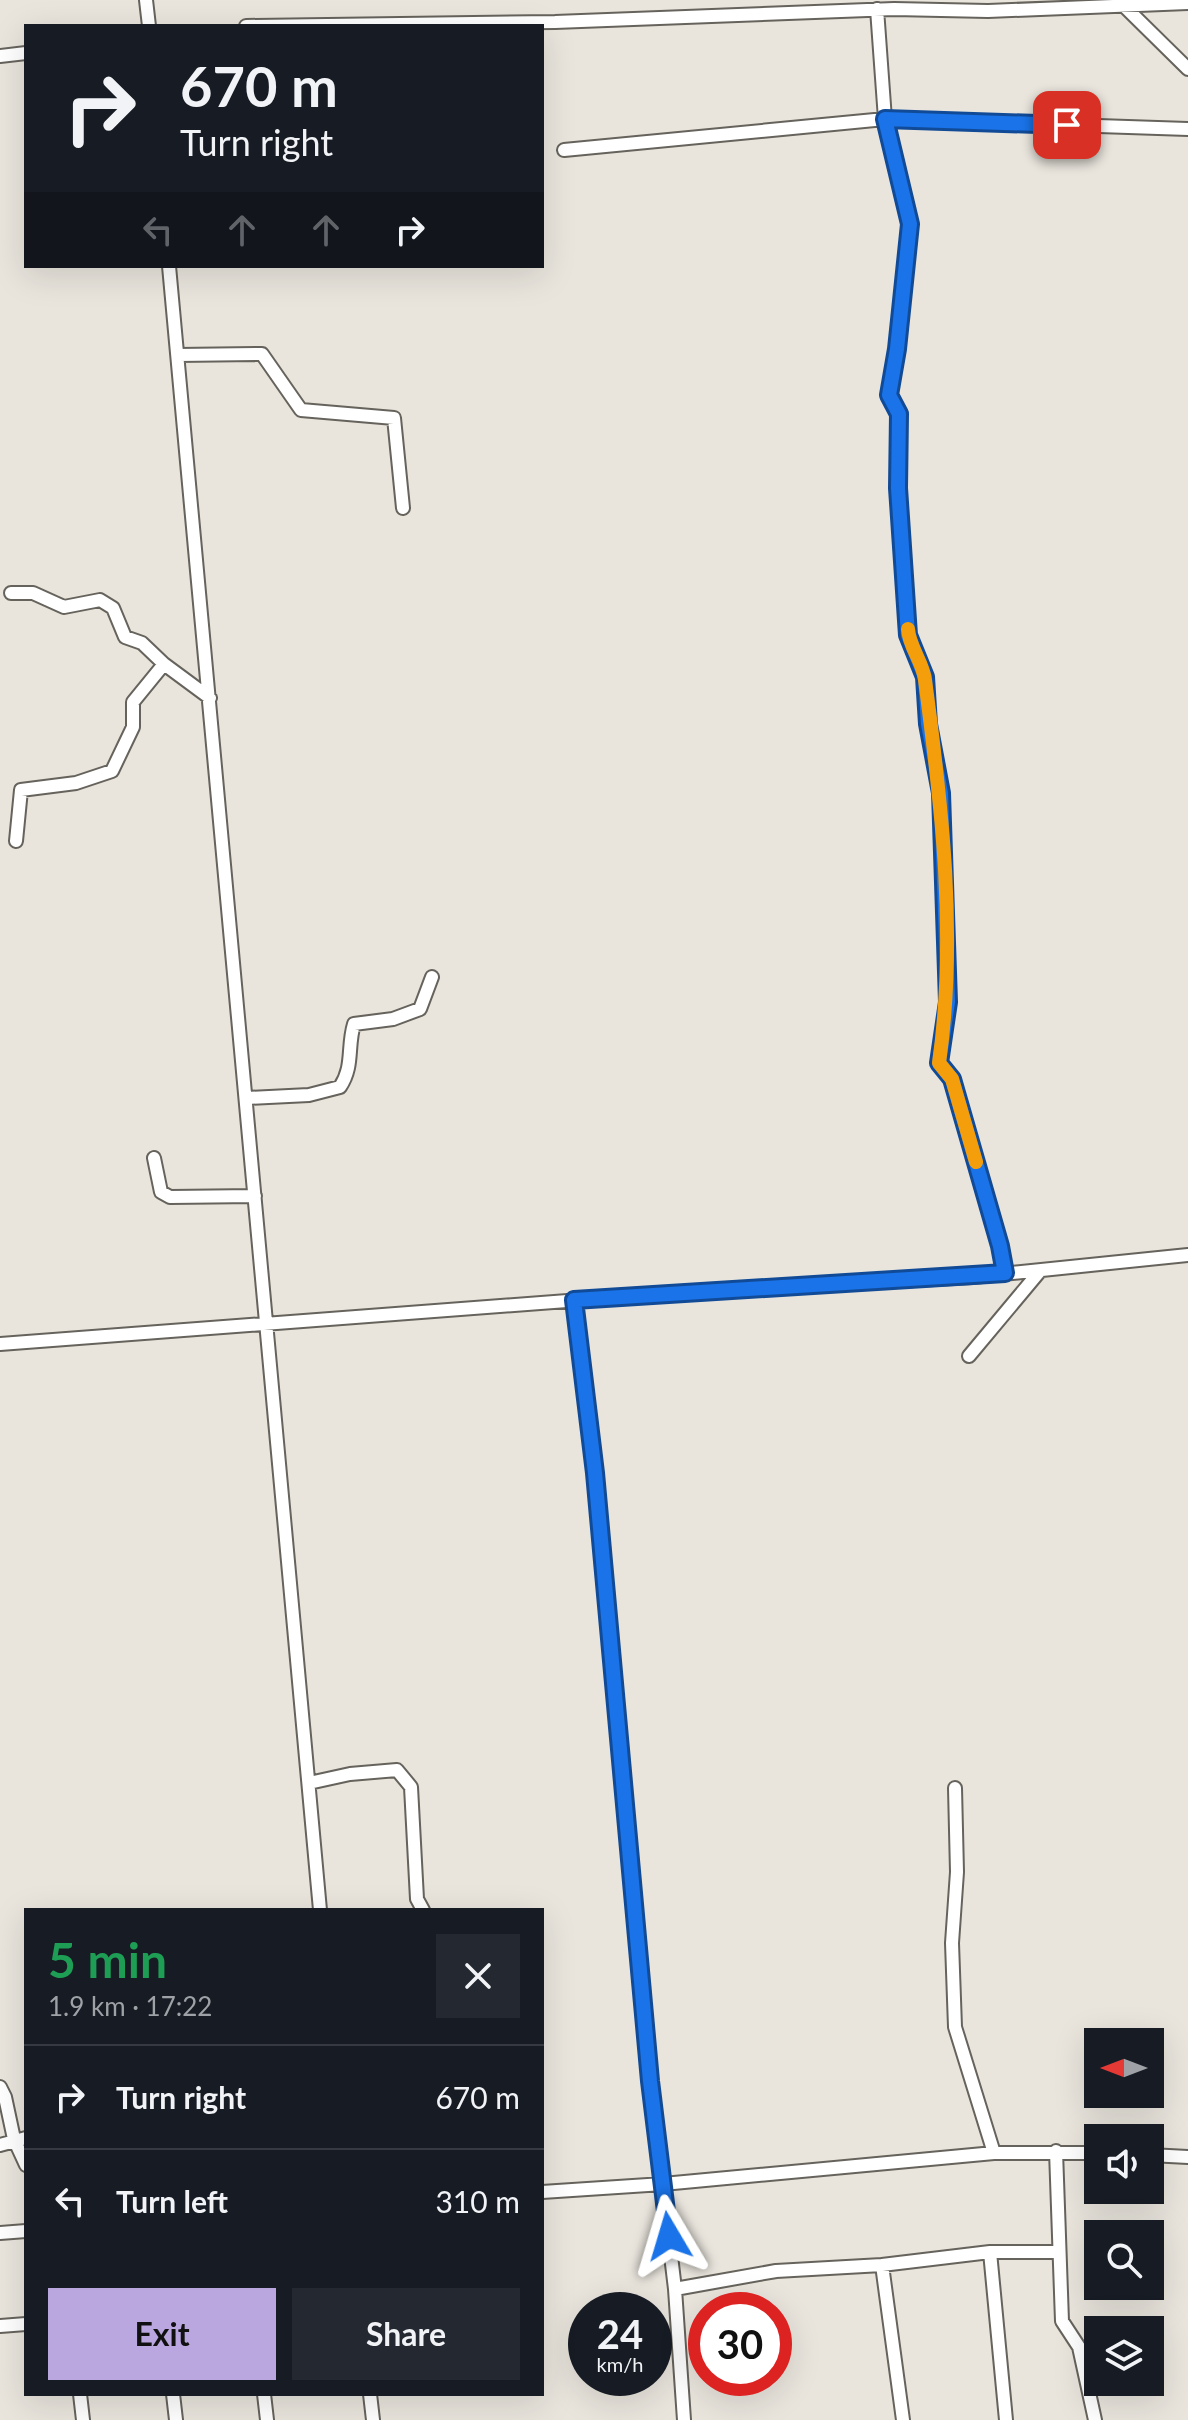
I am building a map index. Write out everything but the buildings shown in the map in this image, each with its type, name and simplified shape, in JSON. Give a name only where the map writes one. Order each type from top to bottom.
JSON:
[{"type":"street","points":[[146,0],[149,24]]},
{"type":"street","points":[[400,24],[555,22],[877,9],[988,11],[1121,3],[1188,3]]},
{"type":"street","points":[[1121,3],[1188,69]]},
{"type":"street","points":[[877,9],[885,119],[910,224],[889,395],[899,414],[898,488],[908,635],[925,677],[928,724],[941,793],[948,1002],[939,1063],[952,1079],[1005,1273]]},
{"type":"street","points":[[0,56],[24,53]]},
{"type":"street","points":[[564,150],[885,119],[1188,129]]},
{"type":"street","points":[[169,268],[269,1322],[320,1908]]},
{"type":"street","points":[[178,355],[262,354],[301,410],[394,418],[403,508]]},
{"type":"street","points":[[11,593],[33,593],[64,607],[100,600],[113,608],[125,637],[142,643],[164,664],[210,698]]},
{"type":"street","points":[[16,841],[21,790],[76,783],[112,771],[133,727],[133,702],[164,664]]},
{"type":"street","points":[[247,1098],[309,1095],[340,1087],[352,1061],[350,1037],[354,1024],[393,1019],[420,1009],[432,977]]},
{"type":"street","points":[[154,1158],[161,1192],[170,1197],[255,1196]]},
{"type":"street","points":[[0,1344],[269,1322],[372,1318],[574,1300],[1040,1271],[1188,1255]]},
{"type":"street","points":[[969,1356],[1040,1271]]},
{"type":"street","points":[[574,1300],[595,1473],[650,2081],[675,2289],[684,2420]]},
{"type":"street","points":[[309,1783],[350,1774],[397,1770],[411,1787],[417,1899],[422,1908]]},
{"type":"street","points":[[955,1788],[957,1872],[952,1943],[955,2027],[994,2153]]},
{"type":"street","points":[[0,2087],[20,2139],[0,2145]]},
{"type":"street","points":[[1056,2151],[1062,2321],[1079,2347],[1095,2420]]},
{"type":"street","points":[[544,2192],[663,2184],[994,2153],[1084,2152]]},
{"type":"street","points":[[1164,2156],[1188,2157]]},
{"type":"street","points":[[0,2233],[24,2231]]},
{"type":"street","points":[[675,2289],[776,2271],[882,2265],[990,2252],[1058,2252]]},
{"type":"street","points":[[990,2252],[1006,2420]]},
{"type":"street","points":[[882,2265],[903,2420]]},
{"type":"street","points":[[0,2326],[24,2324]]},
{"type":"street","points":[[80,2396],[83,2420]]},
{"type":"street","points":[[173,2396],[176,2420]]},
{"type":"street","points":[[264,2396],[267,2420]]},
{"type":"street","points":[[370,2396],[373,2420]]},
{"type":"slow traffic","points":[[908,629],[925,677],[928,724],[941,793],[948,1002],[939,1063],[952,1079],[976,1162]]},
{"type":"route","points":[[669,2236],[650,2081],[595,1473],[574,1300],[1005,1273],[952,1079],[939,1063],[948,1002],[941,793],[928,724],[925,677],[908,635],[898,488],[899,414],[889,395],[910,224],[885,119],[1067,125]]}]
